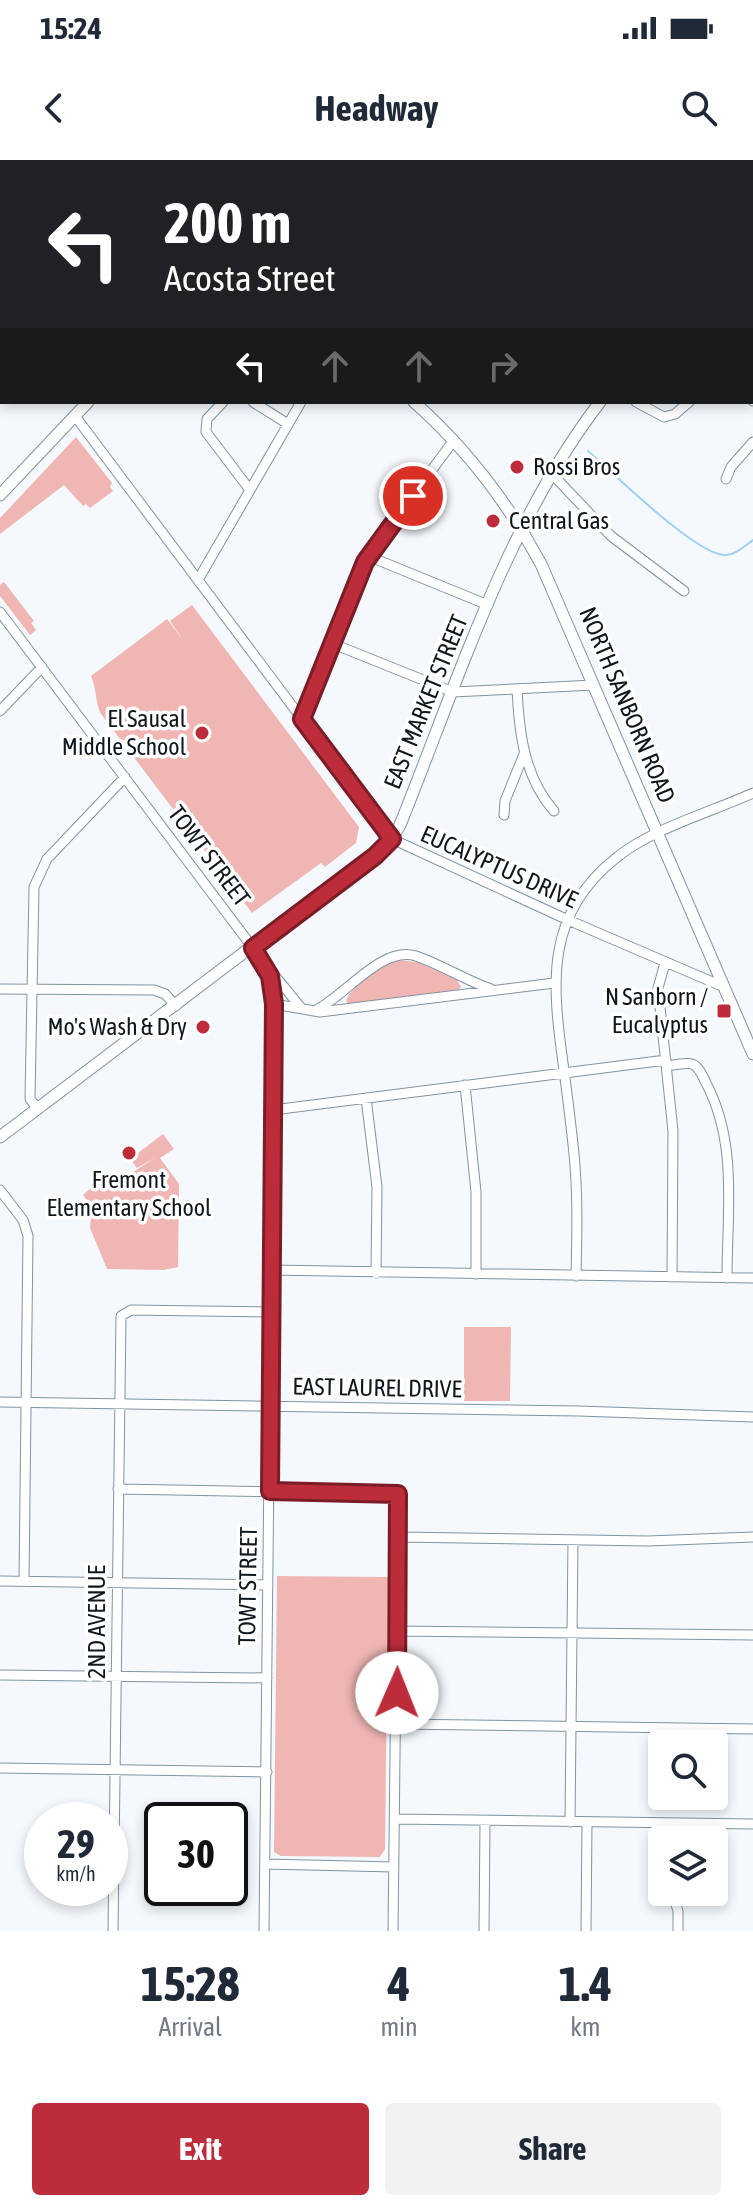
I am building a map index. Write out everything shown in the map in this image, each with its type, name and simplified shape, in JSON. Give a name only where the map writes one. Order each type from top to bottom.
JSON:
[{"type":"main road","points":[[0,495],[86,404]]},
{"type":"main road","name":"NORTH SANBORN ROAD","points":[[416,404],[454,440],[521,529],[547,576],[753,1054]]},
{"type":"main road","name":"EAST MARKET STREET","points":[[0,1137],[375,856],[392,839],[521,529],[552,474],[599,404]]},
{"type":"street","points":[[221,404],[207,419],[206,432],[250,490]]},
{"type":"street","points":[[256,404],[288,424]]},
{"type":"street","points":[[198,580],[300,404]]},
{"type":"street","points":[[640,404],[664,417],[675,414],[687,404]]},
{"type":"street","name":"EUCALYPTUS DRIVE","points":[[75,416],[392,839],[724,987]]},
{"type":"street","points":[[302,719],[368,556],[454,440]]},
{"type":"street","points":[[726,479],[731,467],[753,442]]},
{"type":"street","points":[[552,474],[611,536],[684,591]]},
{"type":"street","points":[[368,556],[488,605]]},
{"type":"street","name":"TOWT STREET","points":[[0,612],[262,959],[272,981],[264,1931]]},
{"type":"street","points":[[331,643],[453,692],[594,685]]},
{"type":"street","points":[[0,711],[42,667]]},
{"type":"street","points":[[517,689],[519,738],[545,801],[554,811]]},
{"type":"street","points":[[504,815],[505,801],[524,754]]},
{"type":"street","points":[[38,1109],[30,1099],[32,901],[38,874],[47,859],[125,777]]},
{"type":"street","points":[[576,1276],[576,1182],[554,983],[558,951],[568,920],[583,892],[599,872],[631,847],[753,793]]},
{"type":"street","points":[[307,1010],[323,1007],[382,962],[398,955],[414,955],[498,990]]},
{"type":"street","points":[[262,959],[307,1010]]},
{"type":"street","points":[[665,963],[658,988],[674,1152],[672,1277]]},
{"type":"street","points":[[453,996],[464,987],[457,975]]},
{"type":"street","points":[[274,1004],[307,1010],[354,1009],[554,983]]},
{"type":"street","points":[[347,988],[343,1000],[354,1009]]},
{"type":"street","points":[[0,989],[154,990],[165,994],[176,1006]]},
{"type":"street","points":[[273,1110],[564,1073],[666,1063],[689,1064],[696,1067],[713,1096],[723,1126],[728,1165],[727,1278]]},
{"type":"street","points":[[465,1085],[475,1173],[476,1274]]},
{"type":"street","points":[[366,1098],[377,1187],[376,1273]]},
{"type":"street","points":[[0,1190],[23,1220],[27,1232],[24,1581]]},
{"type":"street","points":[[271,1270],[753,1278]]},
{"type":"street","name":"2ND AVENUE","points":[[113,1931],[121,1318],[131,1310],[270,1312]]},
{"type":"street","name":"EAST LAUREL DRIVE","points":[[0,1402],[753,1417]]},
{"type":"street","points":[[118,1489],[398,1494],[393,1931]]},
{"type":"street","points":[[398,1537],[677,1541],[753,1537]]},
{"type":"street","points":[[570,1822],[573,1540]]},
{"type":"street","points":[[0,1581],[268,1585]]},
{"type":"street","points":[[398,1631],[753,1635]]},
{"type":"street","points":[[0,1675],[267,1678]]},
{"type":"street","points":[[396,1724],[753,1729]]},
{"type":"street","points":[[0,1768],[267,1772]]},
{"type":"street","points":[[395,1819],[753,1824]]},
{"type":"street","points":[[484,1931],[485,1821]]},
{"type":"street","points":[[586,1931],[587,1823]]},
{"type":"street","points":[[265,1864],[394,1867]]},
{"type":"street","points":[[676,1906],[678,1931]]},
{"type":"shaded area","points":[[76,437],[112,483],[110,487],[113,491],[90,508],[86,504],[83,506],[64,485],[0,534],[0,518]]},
{"type":"shaded area","points":[[4,582],[34,621],[31,623],[36,630],[30,635],[0,596],[0,585]]},
{"type":"shaded area","points":[[192,605],[359,827],[356,843],[325,867],[321,863],[252,913],[101,714],[91,676],[167,619],[183,640],[170,621]]},
{"type":"shaded area","points":[[397,960],[418,962],[457,980],[461,987],[458,990],[349,1004],[346,1001],[360,984]]},
{"type":"shaded area","points":[[163,1134],[174,1149],[160,1158],[179,1184],[178,1267],[163,1270],[107,1269],[90,1228],[92,1208],[83,1195],[110,1172],[118,1182],[156,1157],[137,1168],[130,1159]]},
{"type":"shaded area","points":[[464,1327],[511,1327],[510,1401],[464,1401]]},
{"type":"shaded area","points":[[277,1576],[388,1577],[385,1849],[380,1857],[281,1856],[274,1852]]},
{"type":"waterway","points":[[588,451],[696,543],[726,555],[753,540]]},
{"type":"place","name":"Rossi Bros","points":[[517,467]]},
{"type":"place","name":"Central Gas","points":[[493,521]]},
{"type":"place","name":"El Sausal Middle School","points":[[202,733]]},
{"type":"place","name":"N Sanborn / Eucalyptus","points":[[724,1011]]},
{"type":"place","name":"Mo's Wash & Dry","points":[[203,1027]]},
{"type":"place","name":"Fremont Elementary School","points":[[129,1153]]},
{"type":"route","points":[[397,1693],[398,1494],[270,1491],[274,1004],[270,976],[253,948],[375,856],[392,839],[302,719],[365,562],[413,496]]}]
